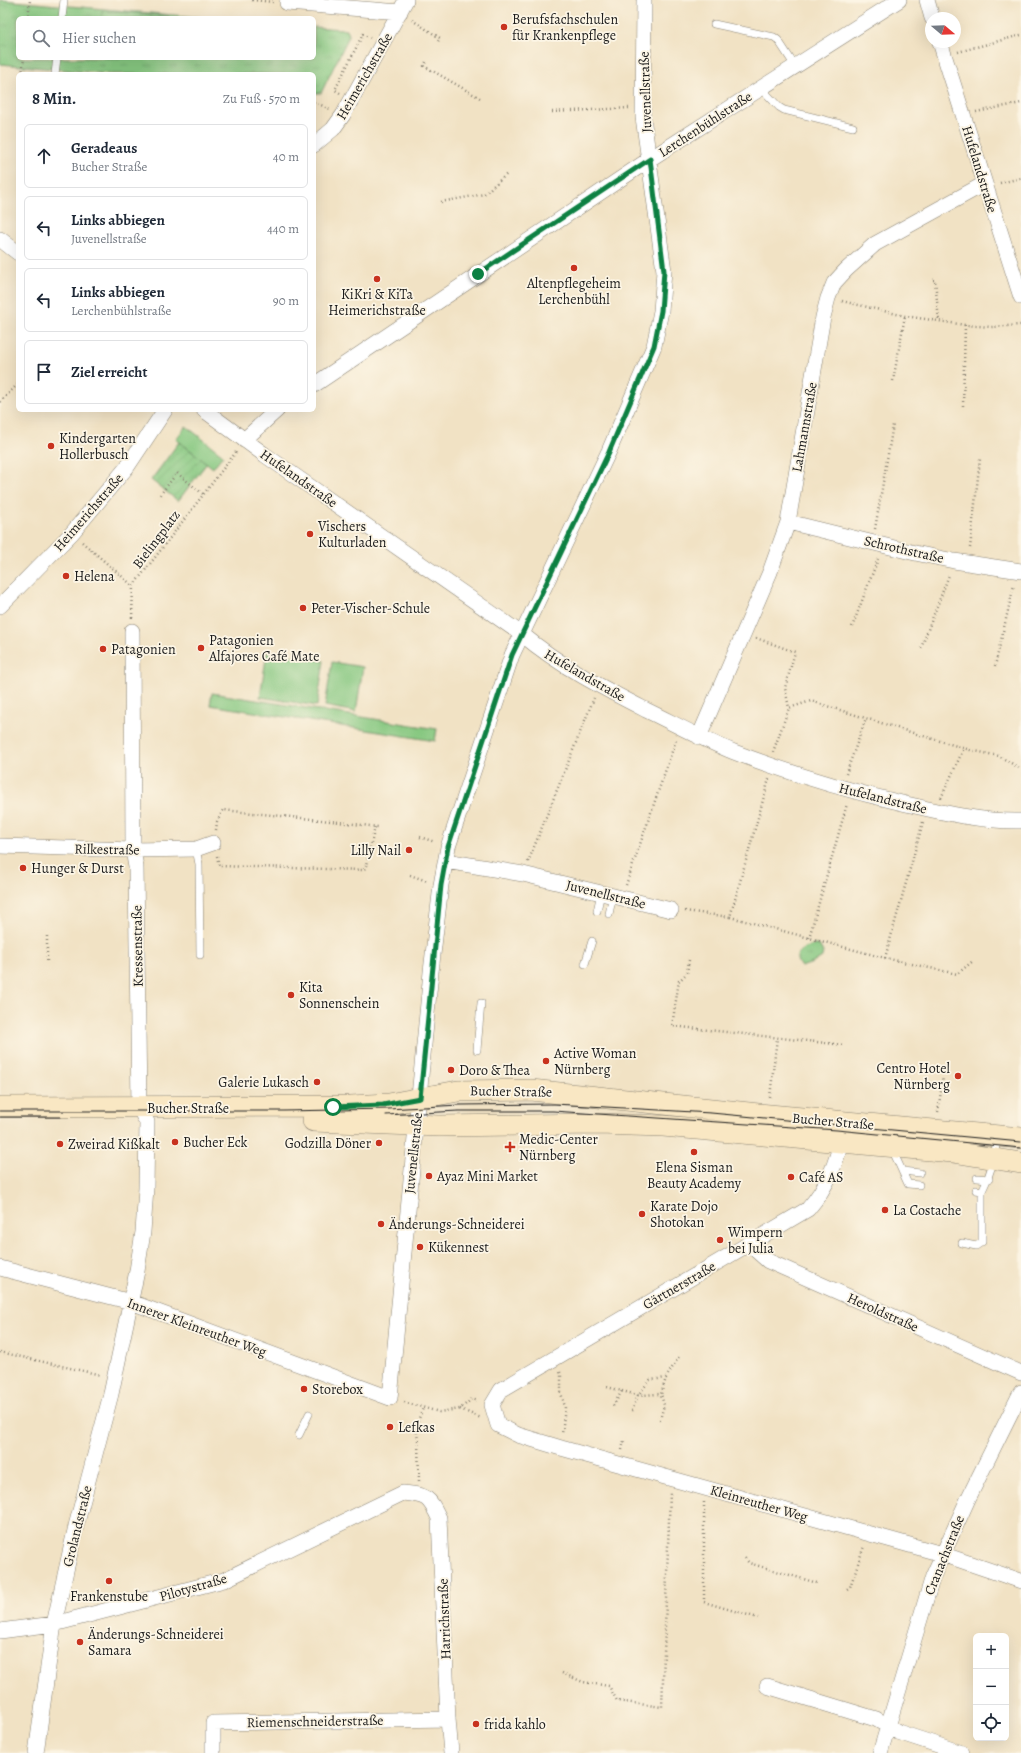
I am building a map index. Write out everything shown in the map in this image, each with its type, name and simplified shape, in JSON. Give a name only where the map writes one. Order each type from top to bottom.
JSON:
[{"type":"main road","name":"Bucher Straße","points":[[0,1121],[383,1105],[458,1091],[531,1090],[843,1132],[892,1146],[953,1152],[1021,1163]]},
{"type":"main road","name":"Bucher Straße","points":[[0,1107],[143,1115],[416,1125],[651,1125],[1021,1138]]},
{"type":"street","name":"Juvenellstraße","points":[[390,1398],[431,972],[441,885],[451,839],[510,660],[609,452],[654,346],[661,311],[664,271],[650,159],[643,117],[644,0]]},
{"type":"street","name":"Lerchenbühlstraße","points":[[316,384],[650,159],[899,0]]},
{"type":"street","points":[[927,0],[930,12]]},
{"type":"street","points":[[297,2],[403,6]]},
{"type":"street","name":"Heimerichstraße","points":[[316,143],[333,129],[343,115],[403,6]]},
{"type":"street","name":"Hufelandstraße","points":[[942,49],[1021,296]]},
{"type":"street","name":"Lahmannstraße","points":[[699,737],[770,572],[788,522],[823,317],[834,283],[875,244],[985,185]]},
{"type":"street","points":[[0,239],[16,251]]},
{"type":"street","name":"Heimerichstraße","points":[[0,606],[72,533],[127,466],[165,412]]},
{"type":"street","name":"Hufelandstraße","points":[[207,412],[244,440],[523,635],[544,653],[599,686],[699,737],[733,752],[846,790],[931,810],[1010,822],[1021,821]]},
{"type":"street","points":[[244,440],[275,412]]},
{"type":"street","name":"Schrothstraße","points":[[788,522],[961,562],[1019,571]]},
{"type":"street","name":"Kressenstraße","points":[[131,1302],[143,1232],[146,1188],[136,867],[133,850],[132,631]]},
{"type":"street","name":"Rilkestraße","points":[[0,846],[133,850],[196,849],[213,843]]},
{"type":"street","name":"Juvenellstraße","points":[[446,861],[523,874],[671,910]]},
{"type":"street","name":"Gärtnerstraße","points":[[492,1405],[501,1390],[808,1209],[820,1195],[831,1174],[843,1132]]},
{"type":"street","name":"Heroldstraße","points":[[749,1244],[768,1261],[1021,1373]]},
{"type":"street","name":"Innerer Kleinreuther Weg","points":[[0,1268],[131,1302],[390,1398]]},
{"type":"street","name":"Grolandstraße","points":[[36,1753],[54,1624],[76,1526],[114,1378],[131,1302]]},
{"type":"street","name":"Cranachstraße","points":[[880,1753],[933,1576],[942,1554],[1021,1392]]},
{"type":"street","name":"Kleinreuther Weg","points":[[492,1405],[498,1425],[518,1435],[942,1554],[1021,1580]]},
{"type":"street","name":"Pilotystraße","points":[[0,1631],[54,1624],[224,1580],[403,1493],[419,1494]]},
{"type":"street","name":"Harrichstraße","points":[[419,1494],[431,1501],[440,1518],[448,1719],[451,1753]]},
{"type":"street","points":[[767,1686],[876,1719],[898,1732],[962,1753]]},
{"type":"street","name":"Riemenschneiderstraße","points":[[213,1753],[213,1723],[448,1719]]},
{"type":"lane","points":[[62,16],[64,0]]},
{"type":"lane","points":[[714,24],[774,37],[778,40],[795,66]]},
{"type":"lane","points":[[55,72],[58,60]]},
{"type":"lane","points":[[761,88],[784,110],[853,127]]},
{"type":"lane","points":[[196,849],[199,864],[200,955]]},
{"type":"lane","points":[[597,911],[612,895]]},
{"type":"lane","points":[[609,914],[612,895]]},
{"type":"lane","points":[[585,964],[592,941]]},
{"type":"lane","points":[[477,1050],[481,1003]]},
{"type":"lane","points":[[962,1243],[976,1246],[982,1242],[983,1235],[979,1191],[989,1179],[997,1136]]},
{"type":"lane","points":[[892,1146],[908,1184],[919,1185]]},
{"type":"lane","points":[[902,1171],[920,1173]]},
{"type":"lane","points":[[977,1178],[989,1179]]},
{"type":"lane","points":[[298,1435],[309,1414]]},
{"type":"path","points":[[28,16],[30,0]]},
{"type":"path","points":[[252,0],[297,2]]},
{"type":"path","points":[[403,6],[440,38],[437,43]]},
{"type":"path","points":[[342,97],[343,94],[334,90],[363,34],[370,38]]},
{"type":"path","points":[[942,49],[1021,35]]},
{"type":"path","points":[[22,72],[24,60]]},
{"type":"path","points":[[426,62],[424,66],[480,98]]},
{"type":"path","points":[[963,115],[1021,103]]},
{"type":"path","points":[[552,112],[643,108]]},
{"type":"path","points":[[441,202],[484,194],[508,174]]},
{"type":"path","points":[[985,185],[1021,178]]},
{"type":"path","points":[[933,280],[935,280],[939,321]]},
{"type":"path","points":[[828,298],[905,316],[965,325],[990,327],[1021,325]]},
{"type":"path","points":[[893,381],[905,316]]},
{"type":"path","points":[[963,406],[965,325]]},
{"type":"path","points":[[0,401],[16,386]]},
{"type":"path","points":[[852,627],[878,544],[893,426]]},
{"type":"path","name":"Bielingplatz","points":[[72,533],[133,586],[244,440]]},
{"type":"path","points":[[921,648],[961,562],[980,460]]},
{"type":"path","points":[[160,495],[177,473],[203,494]]},
{"type":"path","points":[[995,666],[1019,571]]},
{"type":"path","points":[[132,631],[133,586]]},
{"type":"path","points":[[730,917],[771,765],[789,708],[785,688],[795,652],[743,634]]},
{"type":"path","points":[[523,874],[599,686]]},
{"type":"path","points":[[789,708],[811,701],[964,748],[999,756],[1021,770]]},
{"type":"path","points":[[809,938],[846,790],[866,718]]},
{"type":"path","points":[[612,895],[680,727]]},
{"type":"path","points":[[885,958],[931,810],[964,748]]},
{"type":"path","points":[[223,810],[377,827],[367,866],[364,870],[219,866],[213,843],[217,822],[223,810]]},
{"type":"path","points":[[671,910],[730,917],[885,958],[957,974],[973,961]]},
{"type":"path","points":[[47,935],[47,961]]},
{"type":"path","points":[[689,960],[687,972],[679,981],[672,1026],[844,1045]]},
{"type":"path","points":[[770,1096],[777,1038]]},
{"type":"path","points":[[938,1114],[943,1077]]},
{"type":"path","points":[[0,1352],[114,1378]]},
{"type":"path","points":[[660,1420],[664,1405],[661,1394],[666,1378],[680,1355]]},
{"type":"path","points":[[551,1360],[561,1374],[561,1392],[565,1406],[561,1448]]},
{"type":"path","points":[[632,1411],[638,1395],[650,1380],[666,1378]]},
{"type":"path","points":[[607,1387],[638,1395],[661,1394]]},
{"type":"path","points":[[613,1406],[622,1391]]},
{"type":"path","points":[[411,1404],[440,1412],[460,1409],[472,1400],[492,1405]]},
{"type":"path","points":[[419,1494],[418,1440],[416,1426],[423,1408]]},
{"type":"path","points":[[562,1673],[583,1682],[609,1686],[617,1701],[662,1706],[671,1478]]},
{"type":"path","points":[[704,1487],[704,1602],[758,1618]]},
{"type":"path","points":[[847,1589],[850,1587],[868,1533]]},
{"type":"path","points":[[745,1558],[749,1563],[818,1583]]},
{"type":"green space","points":[[0,0],[186,16],[16,16],[16,60],[316,60],[316,27],[342,29],[348,31],[349,36],[321,93],[316,93],[316,72],[87,72],[0,64]]},
{"type":"green space","points":[[102,11],[169,16],[102,16]]},
{"type":"green space","points":[[186,426],[223,455],[213,468],[176,439]]},
{"type":"green space","points":[[179,442],[207,463],[178,501],[151,480]]},
{"type":"green space","points":[[267,652],[324,661],[317,706],[260,697]]},
{"type":"green space","points":[[332,662],[363,667],[356,712],[325,706]]},
{"type":"green space","points":[[212,693],[437,729],[435,741],[210,705]]},
{"type":"green space","points":[[819,945],[823,952],[822,957],[813,963],[801,967],[798,963],[797,956],[805,948]]},
{"type":"tram line","points":[[0,1111],[284,1111],[388,1109],[459,1105],[554,1104],[711,1113],[1021,1142]]},
{"type":"tram line","points":[[386,1115],[458,1111],[553,1111],[837,1130],[1021,1148]]},
{"type":"tram line","points":[[0,1117],[60,1117]]},
{"type":"place","name":"Berufsfachschulen für Krankenpflege","points":[[504,27]]},
{"type":"place","name":"Altenpflegeheim Lerchenbühl","points":[[574,268]]},
{"type":"place","name":"KiKri & KiTa Heimerichstraße","points":[[377,279]]},
{"type":"place","name":"Kindergarten Hollerbusch","points":[[51,446]]},
{"type":"place","name":"Vischers Kulturladen","points":[[310,534]]},
{"type":"place","name":"Helena","points":[[66,576]]},
{"type":"place","name":"Peter-Vischer-Schule","points":[[303,608]]},
{"type":"place","name":"Patagonien Alfajores Café Mate","points":[[201,648]]},
{"type":"place","name":"Patagonien","points":[[103,649]]},
{"type":"place","name":"Lilly Nail","points":[[409,850]]},
{"type":"place","name":"Hunger & Durst","points":[[23,868]]},
{"type":"place","name":"Kita Sonnenschein","points":[[291,995]]},
{"type":"place","name":"Active Woman Nürnberg","points":[[546,1061]]},
{"type":"place","name":"Doro & Thea","points":[[451,1070]]},
{"type":"place","name":"Centro Hotel Nürnberg","points":[[958,1076]]},
{"type":"place","name":"Galerie Lukasch","points":[[317,1082]]},
{"type":"place","name":"Bucher Eck","points":[[175,1142]]},
{"type":"place","name":"Godzilla Döner","points":[[379,1143]]},
{"type":"place","name":"Zweirad Kißkalt","points":[[60,1144]]},
{"type":"place","name":"Medic-Center Nürnberg","points":[[510,1147]]},
{"type":"place","name":"Elena Sisman Beauty Academy","points":[[694,1152]]},
{"type":"place","name":"Ayaz Mini Market","points":[[429,1176]]},
{"type":"place","name":"Café AS","points":[[791,1177]]},
{"type":"place","name":"La Costache","points":[[885,1210]]},
{"type":"place","name":"Karate Dojo Shotokan","points":[[642,1214]]},
{"type":"place","name":"Änderungs-Schneiderei","points":[[381,1224]]},
{"type":"place","name":"Wimpern bei Julia","points":[[720,1240]]},
{"type":"place","name":"Kükennest","points":[[420,1247]]},
{"type":"place","name":"Storebox","points":[[304,1389]]},
{"type":"place","name":"Lefkas","points":[[390,1427]]},
{"type":"place","name":"Frankenstube","points":[[109,1581]]},
{"type":"place","name":"Änderungs-Schneiderei Samara","points":[[80,1642]]},
{"type":"place","name":"frida kahlo","points":[[476,1724]]},
{"type":"route","points":[[333,1107],[383,1105],[420,1098],[431,972],[441,885],[448,847],[512,655],[523,635],[609,452],[654,346],[661,311],[664,271],[650,159],[478,274]]}]
